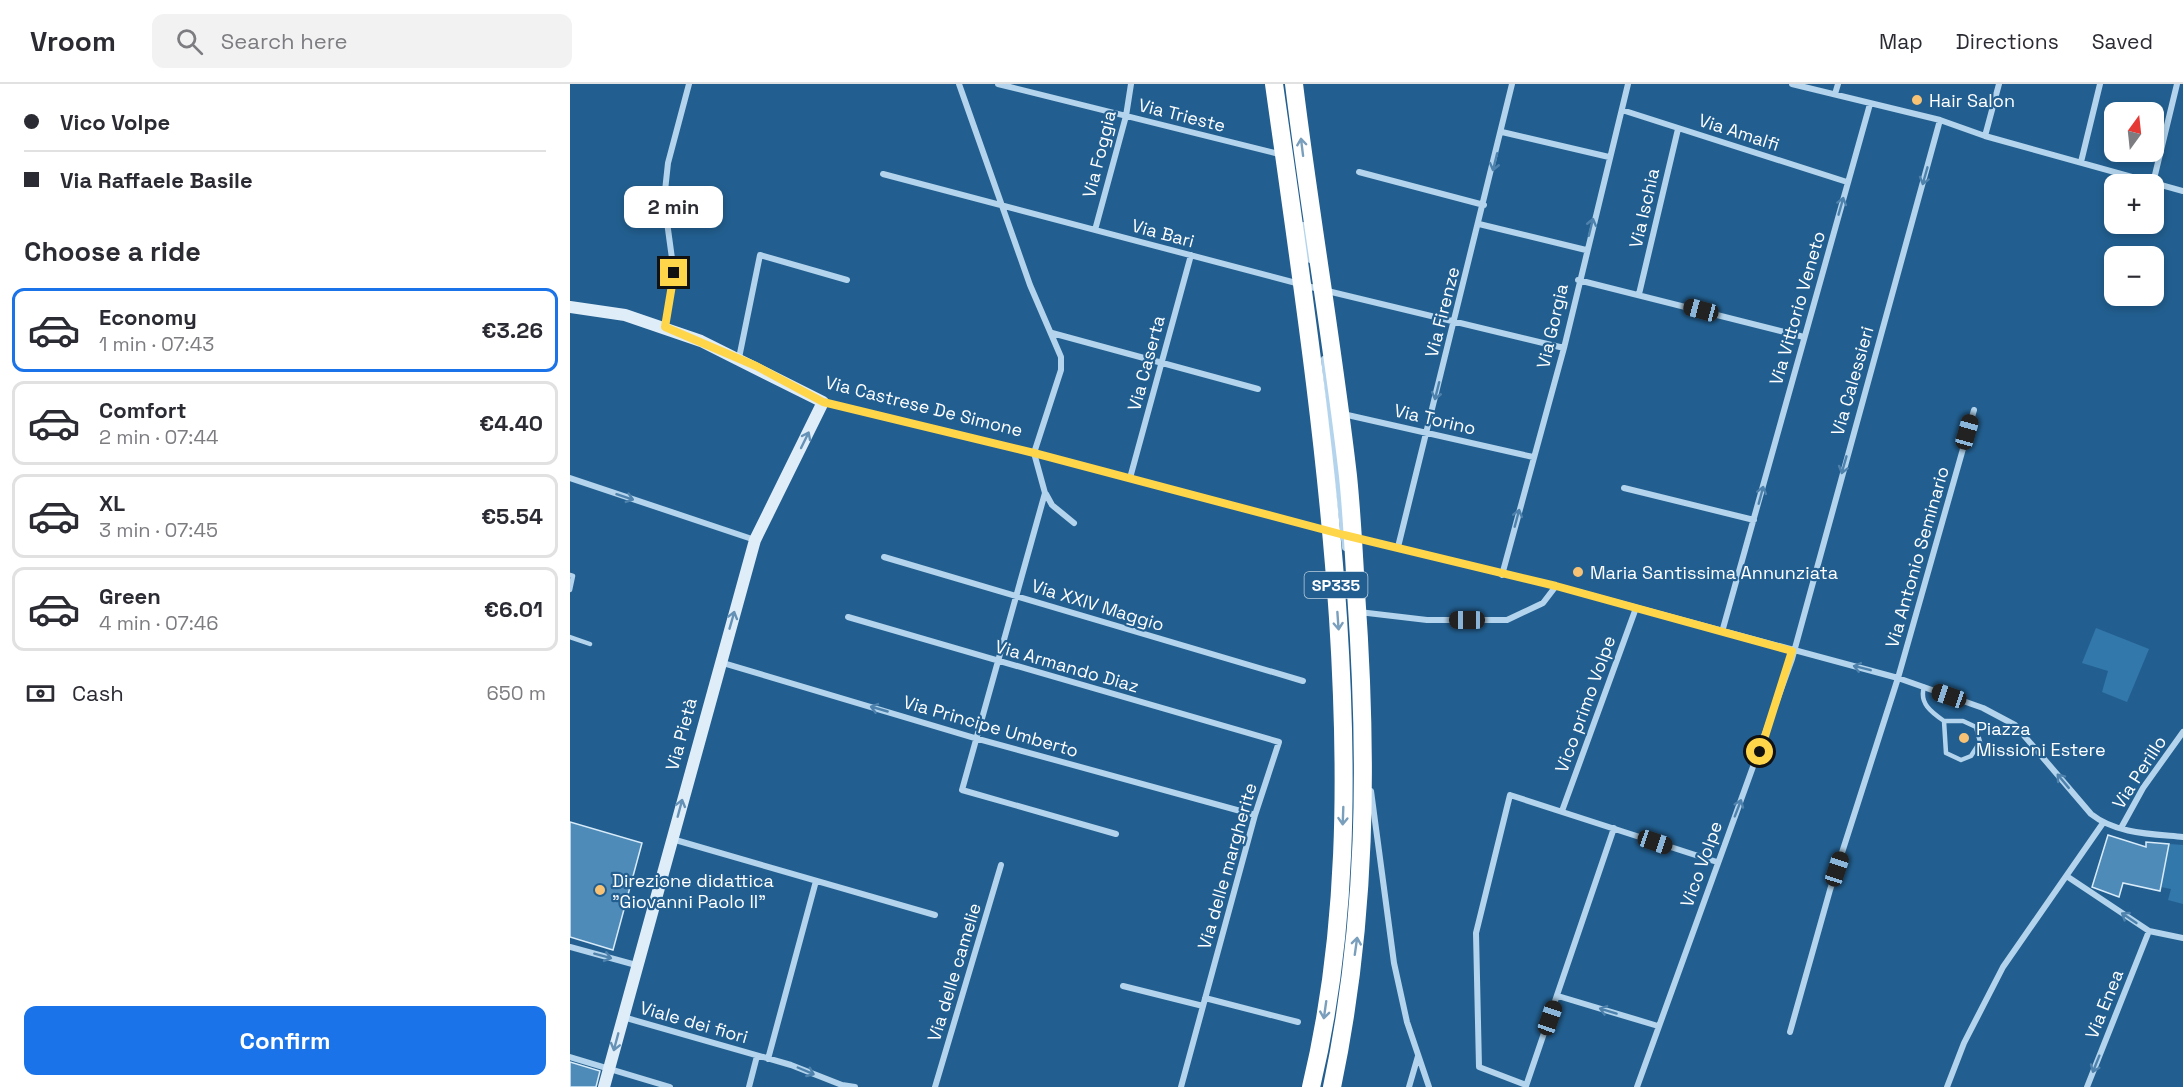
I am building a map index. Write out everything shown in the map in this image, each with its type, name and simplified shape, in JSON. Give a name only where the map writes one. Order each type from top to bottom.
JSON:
[{"type":"highway","name":"SP335","points":[[1276,84],[1322,425],[1342,671],[1345,766],[1341,860],[1333,955],[1319,1053],[1311,1087]]},
{"type":"highway","name":"SP335","points":[[1294,84],[1348,479],[1364,740],[1363,845],[1358,928],[1344,1033],[1332,1087]]},
{"type":"street","points":[[665,327],[674,273],[664,200],[668,163],[689,84]]},
{"type":"street","points":[[959,84],[1030,285],[1061,357],[1061,370],[1034,453],[1045,493],[1052,505],[1074,523]]},
{"type":"street","name":"Via Trieste","points":[[998,84],[1289,157]]},
{"type":"street","name":"Via Foggia","points":[[1095,230],[1125,117],[1131,84]]},
{"type":"street","points":[[1276,84],[1315,288],[1321,333]]},
{"type":"street","name":"Via Firenze","points":[[1398,547],[1512,84]]},
{"type":"street","name":"Via Gorgia","points":[[1502,574],[1564,348],[1578,280],[1628,84]]},
{"type":"street","points":[[1792,84],[1940,120],[1985,136],[2122,174]]},
{"type":"street","points":[[1836,94],[1838,84]]},
{"type":"street","points":[[1985,136],[1999,84]]},
{"type":"street","points":[[2081,162],[2100,84]]},
{"type":"street","points":[[2155,174],[2177,84]]},
{"type":"street","name":"Via Vittorio Veneto","points":[[1722,632],[1870,104]]},
{"type":"street","name":"Via Amalfi","points":[[1622,110],[1848,182]]},
{"type":"street","name":"Via Calessieri","points":[[1792,651],[1940,120]]},
{"type":"street","name":"Via Ischia","points":[[1639,294],[1678,129]]},
{"type":"street","points":[[1502,132],[1609,157]]},
{"type":"street","points":[[1359,172],[1484,205]]},
{"type":"street","name":"Via Bari","points":[[883,174],[1315,288],[1564,348]]},
{"type":"street","points":[[2164,186],[2183,191]]},
{"type":"street","points":[[1479,224],[1586,250]]},
{"type":"street","points":[[739,358],[760,255],[847,280]]},
{"type":"street","name":"Via Caserta","points":[[1130,478],[1191,255]]},
{"type":"street","points":[[1578,280],[1804,337]]},
{"type":"street","name":"Via Castrese De Simone","points":[[570,307],[625,315],[665,327],[739,358],[823,402],[1034,453],[1315,528],[1556,586],[1898,678],[1983,708],[2015,725],[2091,814],[2103,823]]},
{"type":"street","points":[[1052,333],[1258,389]]},
{"type":"street","points":[[1323,355],[1379,864],[1394,963],[1407,1022],[1429,1087]]},
{"type":"street","name":"Via Pietà","points":[[604,1087],[755,540],[823,402]]},
{"type":"street","name":"Via Antonio Seminario","points":[[1790,1032],[1830,890],[1898,678],[1974,410]]},
{"type":"street","name":"Via Torino","points":[[1330,411],[1533,457]]},
{"type":"street","points":[[570,478],[755,540]]},
{"type":"street","points":[[1624,488],[1754,520]]},
{"type":"street","points":[[1045,493],[962,790],[1116,834]]},
{"type":"street","name":"Via XXIV Maggio","points":[[884,557],[1304,681]]},
{"type":"street","points":[[1352,611],[1427,620],[1507,620],[1543,603],[1556,586]]},
{"type":"street","name":"Vico primo Volpe","points":[[1562,811],[1636,608]]},
{"type":"street","name":"Via Armando Diaz","points":[[848,617],[1279,742]]},
{"type":"street","name":"Vico Volpe","points":[[1637,1087],[1717,862],[1760,752],[1792,651]]},
{"type":"street","name":"Via Principe Umberto","points":[[720,662],[975,738],[1255,815]]},
{"type":"street","name":"Via Perillo","points":[[2121,828],[2143,788],[2183,732]]},
{"type":"street","name":"Via delle margherite","points":[[1181,1087],[1255,815],[1279,742]]},
{"type":"street","points":[[1614,828],[1526,1086],[1479,1067],[1476,933],[1510,795],[1562,811],[1614,828],[1717,862]]},
{"type":"street","points":[[1947,1087],[1964,1043],[2003,967],[2068,877],[2103,823],[2121,828],[2183,837]]},
{"type":"street","points":[[671,839],[935,915]]},
{"type":"street","name":"Via delle camelie","points":[[935,1087],[1001,865]]},
{"type":"street","points":[[2068,877],[2149,932],[2183,938]]},
{"type":"street","points":[[768,1059],[816,881]]},
{"type":"street","name":"Via Enea","points":[[2087,1087],[2149,932]]},
{"type":"street","points":[[570,947],[636,965]]},
{"type":"street","points":[[1123,986],[1203,1006]]},
{"type":"street","points":[[1558,996],[1658,1026]]},
{"type":"street","points":[[1205,998],[1298,1022]]},
{"type":"street","name":"Viale dei fiori","points":[[623,1017],[768,1059],[842,1085],[855,1087]]},
{"type":"street","points":[[1409,1087],[1418,1055]]},
{"type":"street","points":[[749,1087],[757,1056]]},
{"type":"street","points":[[570,1057],[670,1087]]},
{"type":"lane","points":[[570,575],[573,576],[570,590]]},
{"type":"lane","points":[[570,637],[590,644]]},
{"type":"lane","points":[[1924,687],[1922,695],[1931,712],[1944,721],[1963,722],[1976,728],[1980,742],[1971,756],[1961,760],[1946,753],[1944,721]]},
{"type":"shaded area","points":[[2096,628],[2149,649],[2127,702],[2102,692],[2108,671],[2082,663]]},
{"type":"shaded area","points":[[2169,844],[2183,845],[2183,904],[2168,900],[2171,889],[2161,887]]},
{"type":"building","name":"Direzione didattica \"Giovanni Paolo II\"","points":[[570,822],[642,843],[613,950],[570,937]]},
{"type":"building","points":[[2108,835],[2146,847],[2146,842],[2169,844],[2160,891],[2123,883],[2119,897],[2092,887]]},
{"type":"building","points":[[570,1062],[600,1071],[596,1087],[570,1087]]},
{"type":"place","name":"Hair Salon","points":[[1917,100]]},
{"type":"place","name":"Maria Santissima Annunziata","points":[[1578,572]]},
{"type":"place","name":"Piazza Missioni Estere","points":[[1964,738]]},
{"type":"place","name":"Direzione didattica \"Giovanni Paolo II\"","points":[[600,890]]},
{"type":"route","points":[[674,273],[665,327],[701,340],[756,366],[823,402],[1034,453],[1344,535],[1556,586],[1792,651],[1792,659],[1760,752]]}]
